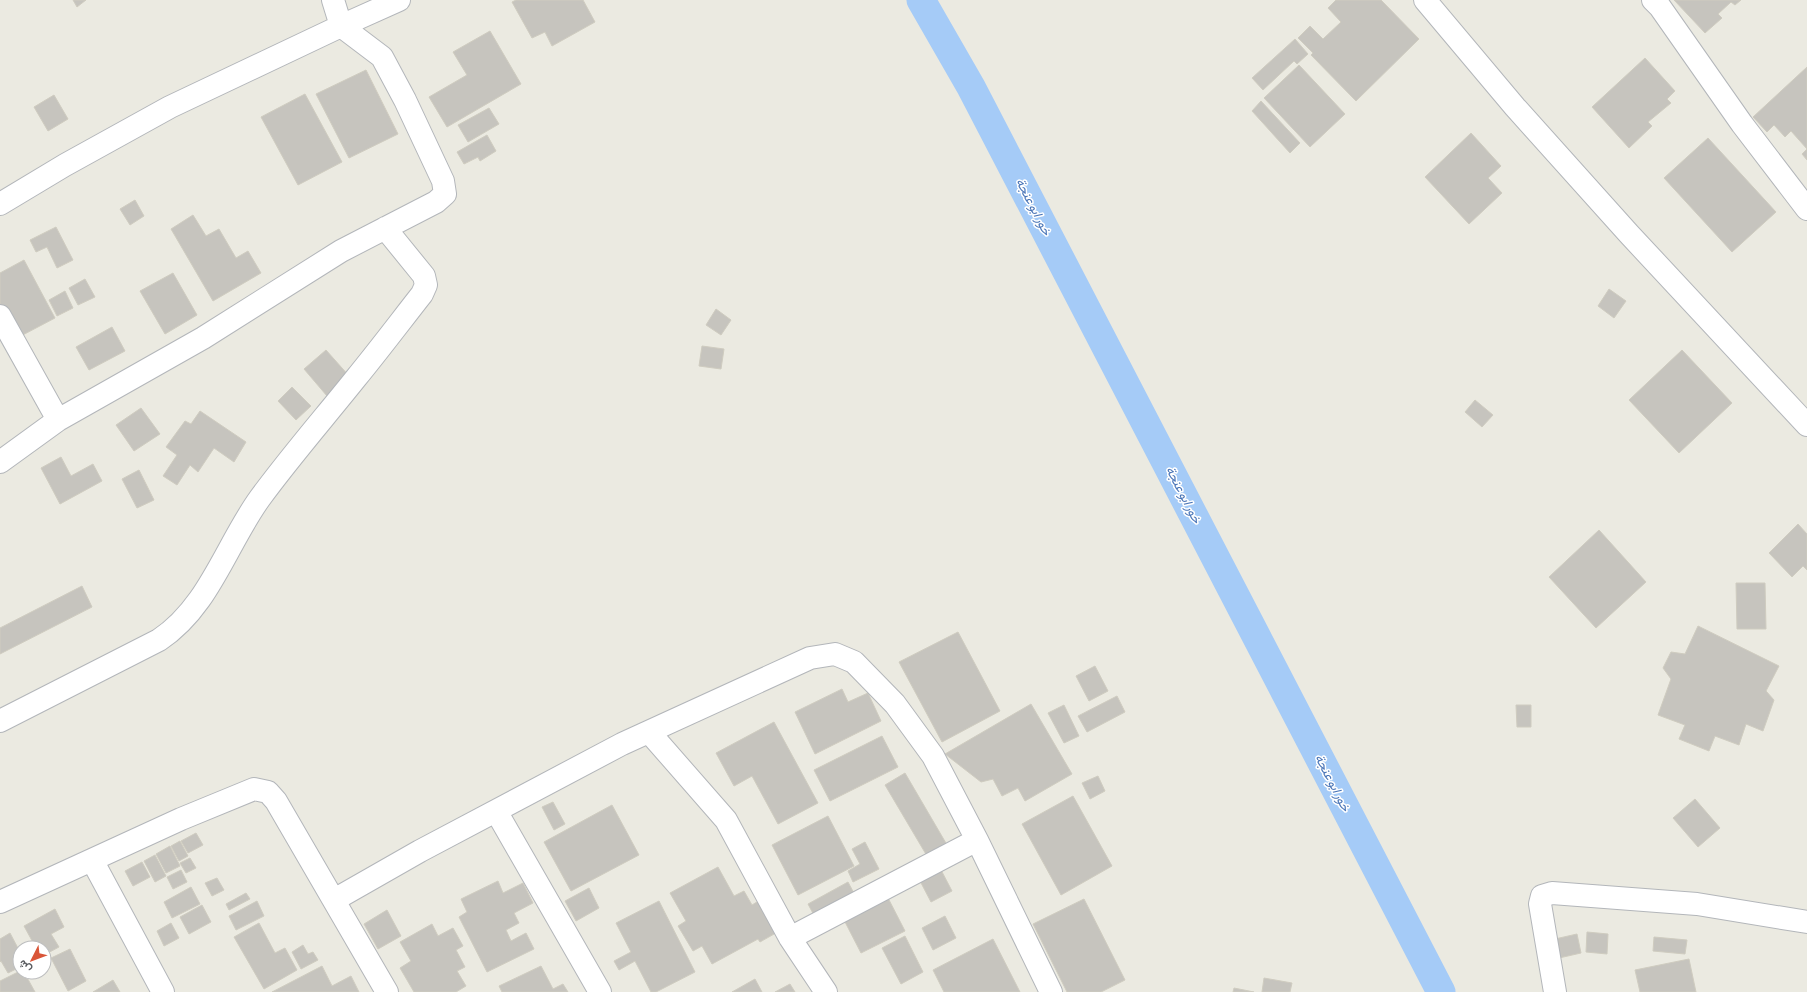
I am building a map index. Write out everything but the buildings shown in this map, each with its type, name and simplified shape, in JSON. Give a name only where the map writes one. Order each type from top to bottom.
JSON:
[{"type":"street","points":[[0,462],[58,420],[204,338],[341,251],[436,202],[446,194],[443,181],[405,100],[382,57],[341,26],[333,0]]},
{"type":"street","points":[[0,204],[65,165],[170,106],[399,0]]},
{"type":"street","points":[[1425,0],[1514,106],[1629,234],[1807,425]]},
{"type":"street","points":[[1653,0],[1742,124],[1806,207]]},
{"type":"street","points":[[0,721],[158,640],[174,630],[190,613],[259,500],[288,461],[422,294],[426,286],[424,276],[385,228]]},
{"type":"street","points":[[0,316],[58,420]]},
{"type":"street","points":[[334,900],[420,851],[622,744],[810,658],[835,654],[854,662],[895,704],[932,756],[977,840],[1051,992]]},
{"type":"street","points":[[649,732],[726,820],[790,938],[826,992]]},
{"type":"street","points":[[0,902],[254,789],[268,792],[276,801],[387,992]]},
{"type":"street","points":[[496,811],[600,992]]},
{"type":"street","points":[[790,938],[977,840]]},
{"type":"street","points":[[92,860],[163,992]]},
{"type":"street","points":[[1555,992],[1540,904],[1542,896],[1552,893],[1698,904],[1807,922]]},
{"type":"waterway","name":"خور ابو عنجة","points":[[921,0],[971,87],[1441,992]]}]
